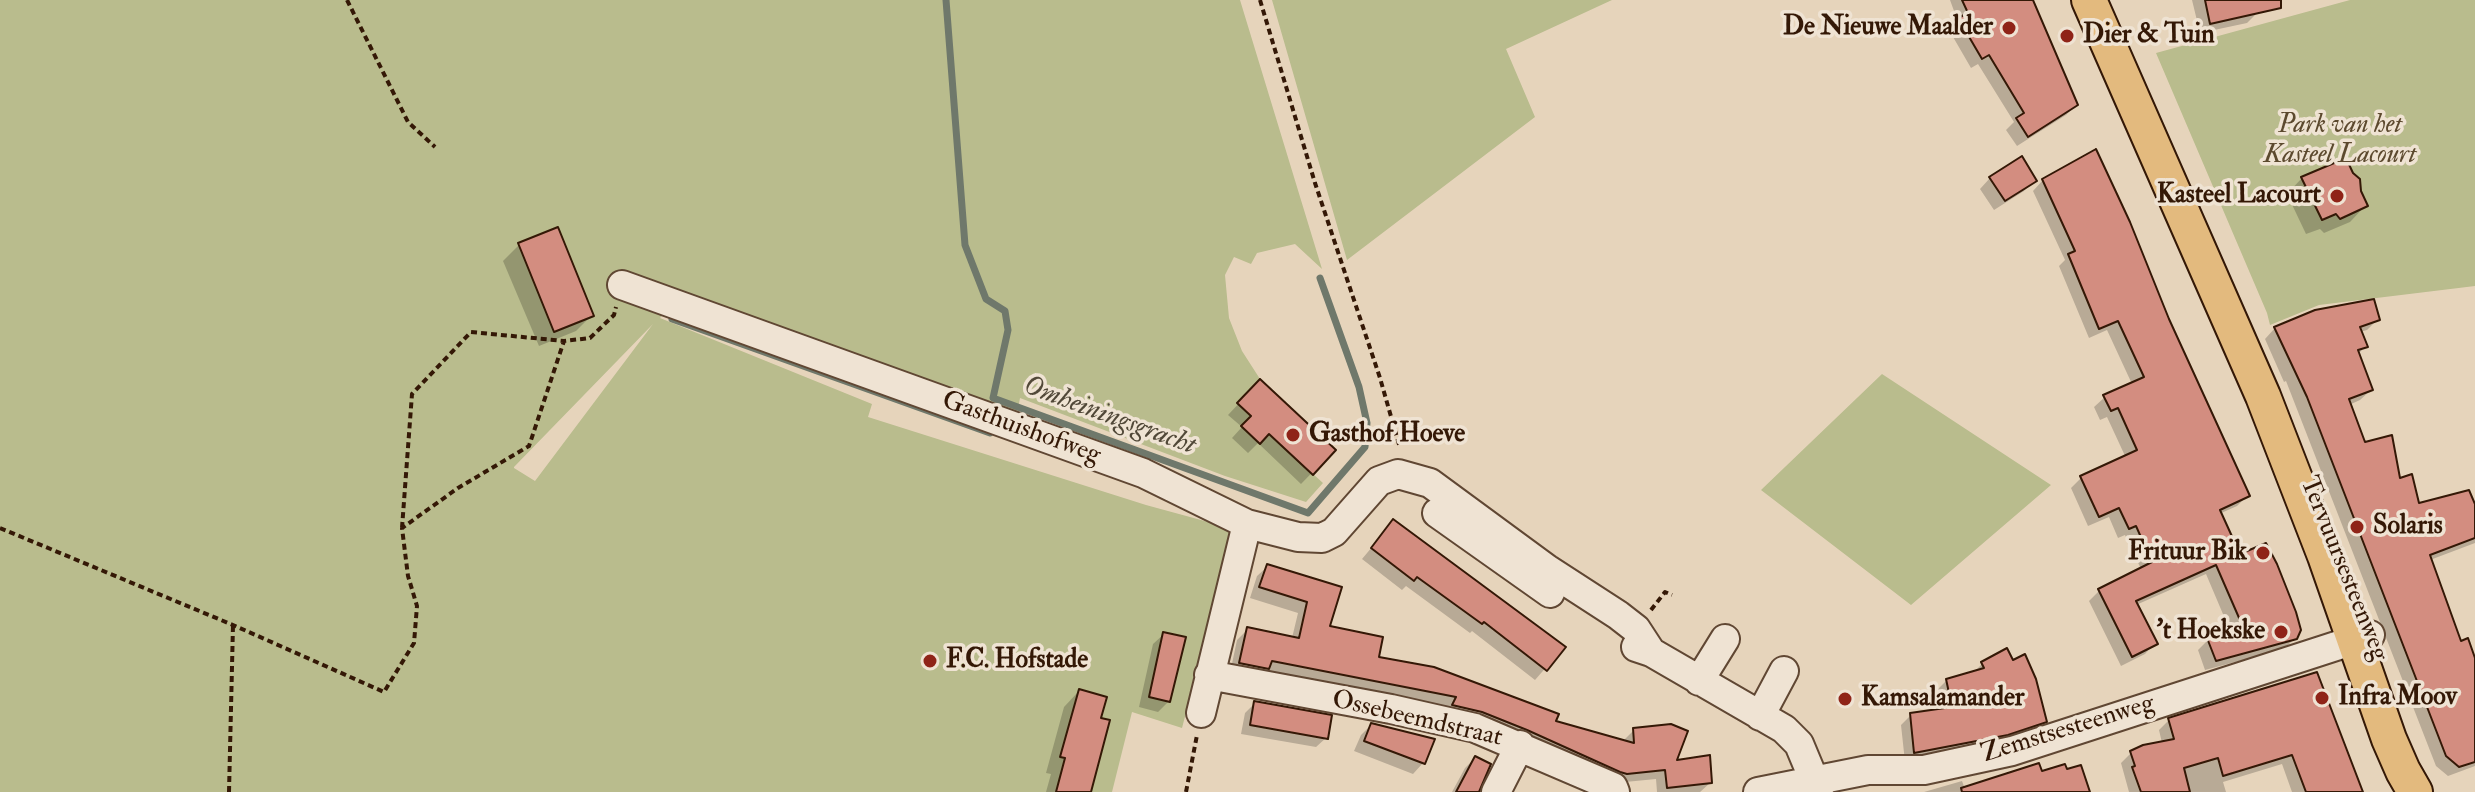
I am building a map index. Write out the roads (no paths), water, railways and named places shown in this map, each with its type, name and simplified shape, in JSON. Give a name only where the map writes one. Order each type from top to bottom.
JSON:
[{"type":"main road","name":"Tervuursesteenweg","points":[[2089,0],[2263,396],[2429,792]]},
{"type":"main road","name":"Tervuursesteenweg","points":[[2362,638],[2389,739],[2415,792]]},
{"type":"street","name":"Gasthuishofweg","points":[[622,285],[1143,473],[1247,524],[1298,537],[1322,538],[1334,532],[1379,481],[1398,474],[1413,494],[1443,505],[1582,603],[1625,643],[1651,652],[1699,681]]},
{"type":"street","points":[[1201,713],[1247,524]]},
{"type":"street","name":"Zemstsesteenweg","points":[[1758,792],[1816,786],[1868,770],[1924,770],[2012,751],[2362,638]]},
{"type":"street","points":[[1725,639],[1699,681],[1784,729],[1799,744],[1816,786]]},
{"type":"street","points":[[1760,716],[1784,671]]},
{"type":"street","name":"Ossebeemdstraat","points":[[1209,675],[1475,728],[1613,787],[1615,792]]},
{"type":"street","points":[[1496,792],[1520,745]]},
{"type":"waterway","name":"Omheiningsgracht","points":[[946,0],[965,245],[986,299],[1005,311],[1008,330],[993,398],[1308,513],[1365,447],[1367,423],[1359,387],[1320,278]]},
{"type":"waterway","points":[[672,319],[990,433]]},
{"type":"place","name":"De Nieuwe Maalder","points":[[2009,28]]},
{"type":"place","name":"Dier & Tuin","points":[[2067,36]]},
{"type":"place","name":"Kasteel Lacourt","points":[[2337,196]]},
{"type":"place","name":"Gasthof Hoeve","points":[[1293,435]]},
{"type":"place","name":"Solaris","points":[[2357,527]]},
{"type":"place","name":"Frituur Bik","points":[[2263,553]]},
{"type":"place","name":"'t Hoekske","points":[[2281,632]]},
{"type":"place","name":"F.C. Hofstade","points":[[930,661]]},
{"type":"place","name":"Infra Moov","points":[[2322,698]]},
{"type":"place","name":"Kamsalamander","points":[[1845,699]]},
{"type":"park label","name":"Park van het Kasteel Lacourt","points":[[2340,141]]}]
